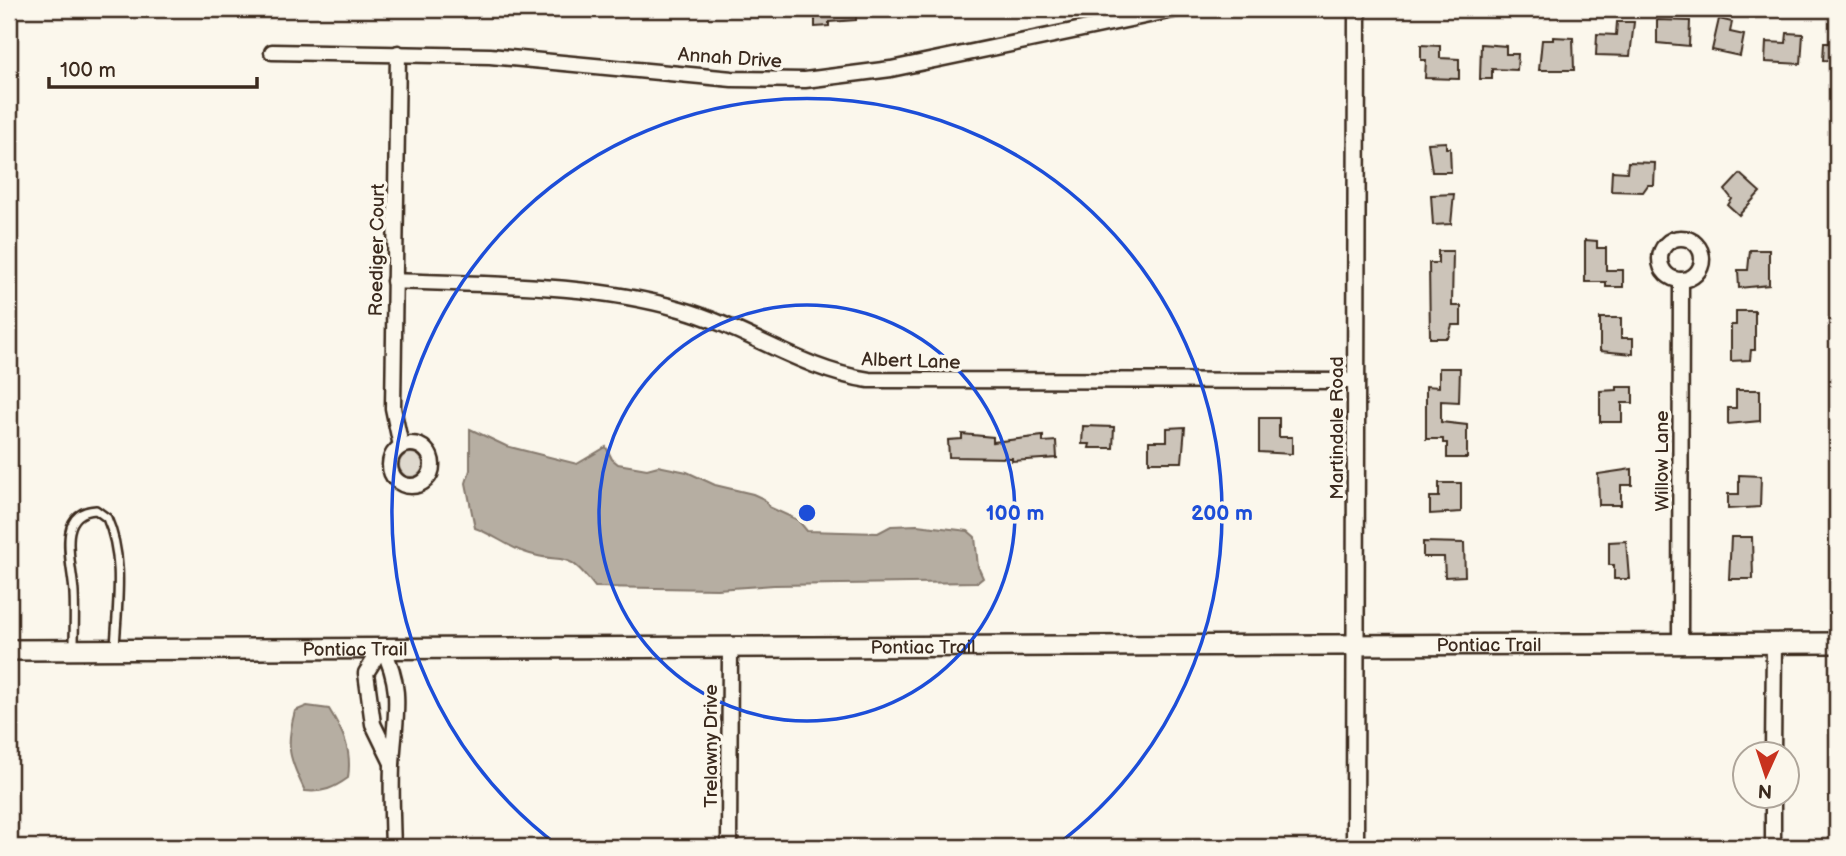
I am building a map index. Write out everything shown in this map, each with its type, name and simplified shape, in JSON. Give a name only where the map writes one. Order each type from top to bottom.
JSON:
[{"type":"main road","name":"Pontiac Trail","points":[[9,649],[1837,643]]},
{"type":"street","name":"Annah Drive","points":[[272,52],[398,53],[548,60],[732,79],[805,80],[891,69],[1178,9]]},
{"type":"street","name":"Martindale Road","points":[[1355,847],[1357,9]]},
{"type":"street","name":"Roediger Court","points":[[398,53],[393,408],[401,446]]},
{"type":"street","name":"Willow Lane","points":[[1680,642],[1681,280]]},
{"type":"street","name":"Albert Lane","points":[[394,281],[580,290],[636,298],[723,323],[824,369],[879,381],[1357,381]]},
{"type":"street","points":[[1773,740],[1774,643]]},
{"type":"street","name":"Trelawny Drive","points":[[729,847],[730,646]]},
{"type":"street","points":[[382,647],[366,673],[373,724],[392,763]]},
{"type":"street","points":[[382,647],[394,671],[397,704],[392,763],[393,847]]},
{"type":"street","points":[[1773,810],[1773,847]]},
{"type":"lane","points":[[74,649],[74,590],[69,535],[76,519],[82,513],[96,510],[107,518],[116,550],[119,577],[116,648]]},
{"type":"shaded area","points":[[470,429],[506,446],[577,464],[606,447],[618,464],[647,469],[658,466],[687,472],[715,485],[753,494],[764,499],[769,507],[798,520],[807,531],[878,533],[891,526],[917,525],[968,531],[975,537],[978,567],[983,578],[978,582],[774,585],[717,589],[595,587],[569,561],[524,552],[475,528],[466,483],[470,470]]},
{"type":"shaded area","points":[[411,453],[420,456],[423,465],[420,474],[411,477],[402,474],[399,465],[402,456]]},
{"type":"shaded area","points":[[307,706],[329,709],[343,734],[348,750],[348,778],[323,790],[305,791],[290,752],[290,734],[295,711]]},
{"type":"building","points":[[815,9],[856,9],[856,20],[829,22],[829,26],[815,27]]},
{"type":"building","points":[[1719,19],[1732,22],[1730,32],[1744,35],[1740,56],[1712,50]]},
{"type":"building","points":[[1657,20],[1690,21],[1689,46],[1657,43]]},
{"type":"building","points":[[1617,22],[1634,22],[1630,56],[1596,55],[1597,34],[1616,35]]},
{"type":"building","points":[[1787,33],[1803,34],[1801,64],[1765,62],[1766,42],[1786,43]]},
{"type":"building","points":[[1553,37],[1573,38],[1574,70],[1539,70],[1542,40],[1553,40]]},
{"type":"building","points":[[1824,43],[1837,43],[1837,61],[1823,60]]},
{"type":"building","points":[[1481,44],[1506,46],[1506,54],[1518,54],[1517,70],[1492,69],[1492,79],[1480,79]]},
{"type":"building","points":[[1421,45],[1440,46],[1440,58],[1459,59],[1459,79],[1425,78],[1426,60],[1421,60]]},
{"type":"building","points":[[1446,142],[1446,148],[1450,148],[1451,172],[1432,172],[1428,143]]},
{"type":"building","points":[[1628,162],[1655,163],[1654,185],[1648,185],[1643,192],[1611,191],[1612,171],[1627,172]]},
{"type":"building","points":[[1740,174],[1760,192],[1739,215],[1728,205],[1732,199],[1725,190]]},
{"type":"building","points":[[1454,194],[1451,224],[1433,225],[1431,195]]},
{"type":"building","points":[[1585,240],[1597,241],[1597,248],[1606,248],[1606,270],[1623,270],[1623,287],[1606,287],[1606,282],[1585,282]]},
{"type":"building","points":[[1750,250],[1769,250],[1769,285],[1739,288],[1738,270],[1748,270]]},
{"type":"building","points":[[1438,251],[1453,251],[1452,306],[1461,306],[1461,325],[1452,325],[1448,338],[1430,338],[1429,263],[1438,263]]},
{"type":"building","points":[[1736,311],[1755,311],[1755,350],[1751,350],[1750,360],[1731,361],[1731,325],[1736,325]]},
{"type":"building","points":[[1600,318],[1621,318],[1621,338],[1633,338],[1633,354],[1600,351]]},
{"type":"building","points":[[1439,368],[1460,368],[1459,402],[1441,401],[1441,422],[1467,425],[1467,458],[1447,458],[1447,443],[1443,443],[1443,439],[1426,439],[1426,386],[1439,387]]},
{"type":"building","points":[[1617,387],[1633,387],[1633,403],[1622,403],[1622,422],[1600,422],[1600,391],[1617,390]]},
{"type":"building","points":[[1736,390],[1760,390],[1760,421],[1728,424],[1728,408],[1736,408]]},
{"type":"building","points":[[1259,418],[1279,418],[1279,437],[1292,437],[1292,454],[1259,452]]},
{"type":"building","points":[[1083,426],[1114,427],[1113,448],[1089,448],[1090,444],[1082,444]]},
{"type":"building","points":[[1185,427],[1182,462],[1149,462],[1149,441],[1167,441],[1167,428]]},
{"type":"building","points":[[962,434],[993,437],[993,442],[1043,436],[1043,442],[1056,441],[1057,458],[1012,461],[1012,458],[949,457],[948,440],[962,439]]},
{"type":"building","points":[[1632,469],[1632,485],[1621,485],[1621,505],[1599,505],[1598,474]]},
{"type":"building","points":[[1739,475],[1761,476],[1760,507],[1728,509],[1728,494],[1739,494]]},
{"type":"building","points":[[1439,483],[1461,483],[1461,512],[1430,514],[1430,497],[1439,497]]},
{"type":"building","points":[[1731,537],[1752,537],[1753,579],[1729,579]]},
{"type":"building","points":[[1626,541],[1629,579],[1614,579],[1614,565],[1609,565],[1609,542]]},
{"type":"building","points":[[1423,542],[1464,543],[1465,576],[1445,577],[1444,557],[1423,557]]}]
